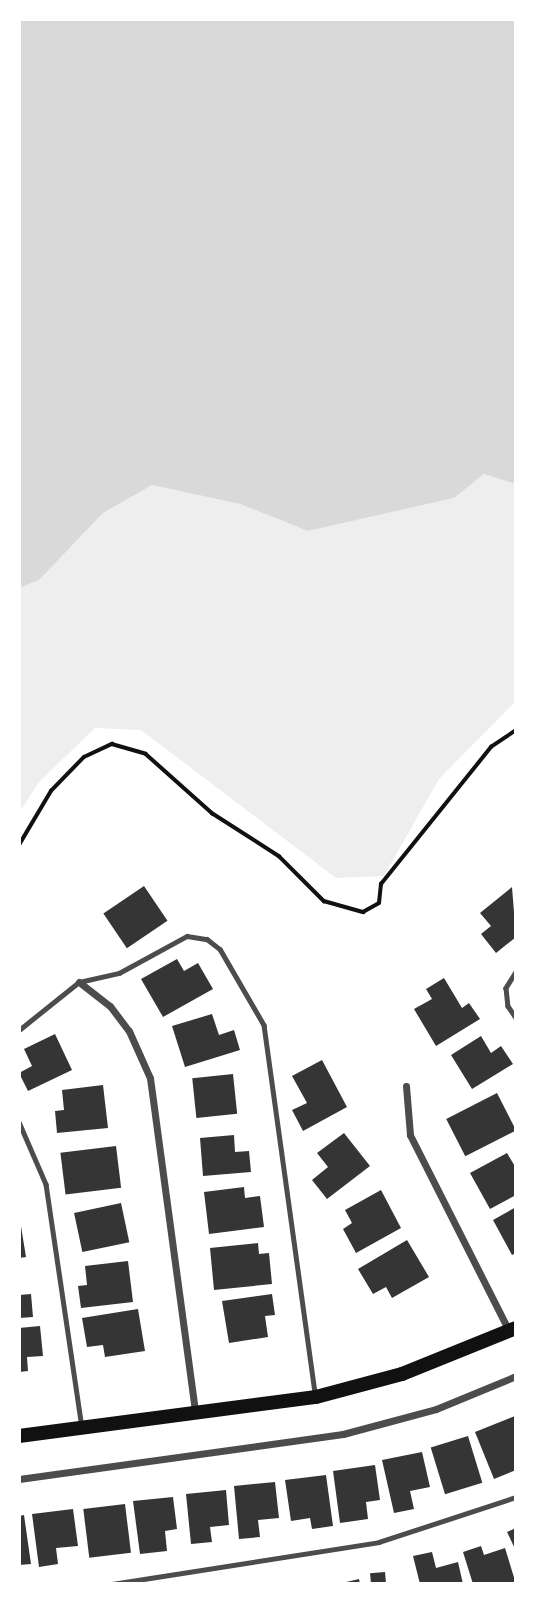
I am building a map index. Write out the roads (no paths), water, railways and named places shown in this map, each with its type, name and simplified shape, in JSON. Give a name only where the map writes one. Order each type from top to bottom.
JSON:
[{"type":"main road","points":[[19,1436],[316,1397],[402,1374],[512,1330]]},
{"type":"street","points":[[79,982],[110,1006],[129,1031],[150,1078],[195,1413]]},
{"type":"street","points":[[407,1086],[410,1135],[512,1330]]},
{"type":"street","points":[[19,1479],[343,1434],[436,1409],[516,1376]]},
{"type":"lane","points":[[19,1030],[79,982],[119,973],[187,936],[207,939],[220,949],[264,1025],[316,1397]]},
{"type":"lane","points":[[516,972],[506,988],[508,1006],[516,1017]]},
{"type":"lane","points":[[19,1122],[46,1184],[83,1427]]},
{"type":"lane","points":[[112,1584],[379,1542],[516,1497]]}]
